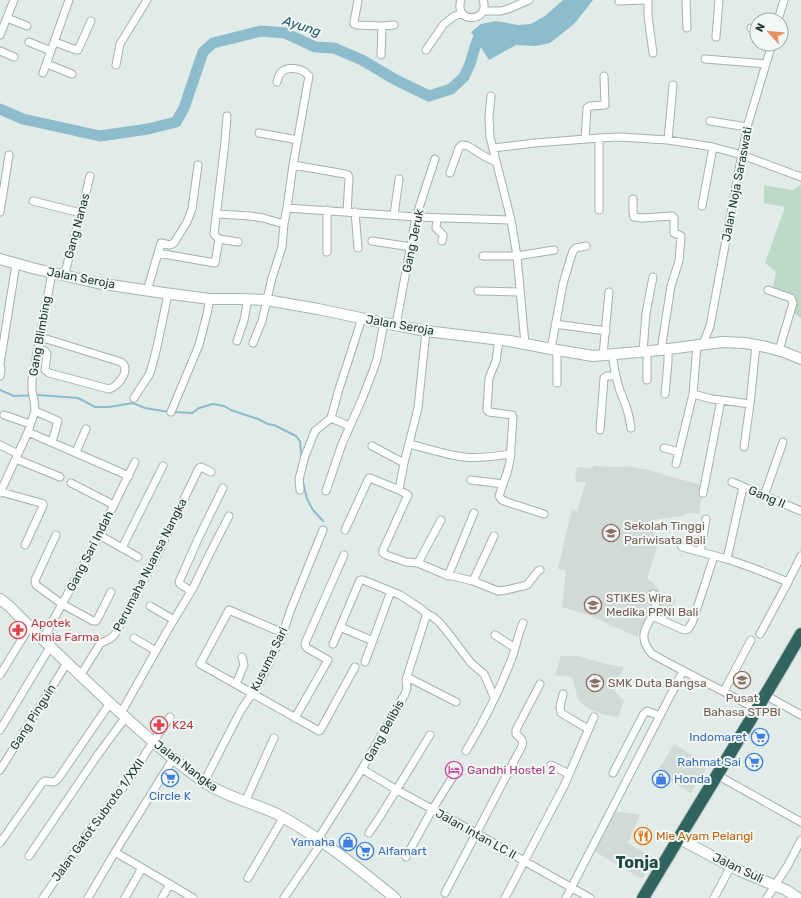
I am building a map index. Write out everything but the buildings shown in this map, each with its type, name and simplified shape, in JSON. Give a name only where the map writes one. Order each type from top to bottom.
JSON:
[{"type":"highway","points":[[643,898],[681,840],[717,775],[756,710],[768,697],[801,634]]},
{"type":"street","points":[[0,35],[14,0]]},
{"type":"street","points":[[43,73],[69,0]]},
{"type":"street","points":[[116,65],[120,44],[147,0]]},
{"type":"street","points":[[358,0],[354,24],[382,26],[394,25]]},
{"type":"street","points":[[461,0],[460,9],[462,13],[468,17],[474,18],[483,11],[484,4],[482,0]]},
{"type":"street","points":[[483,11],[501,11],[529,0]]},
{"type":"street","points":[[619,2],[644,0]]},
{"type":"street","points":[[648,0],[648,16],[652,53]]},
{"type":"street","points":[[686,0],[686,28]]},
{"type":"street","points":[[716,37],[719,0]]},
{"type":"street","points":[[780,12],[784,0]]},
{"type":"street","points":[[426,50],[444,24],[453,17],[462,13]]},
{"type":"street","points":[[7,18],[27,26]]},
{"type":"street","points":[[55,42],[78,50],[91,21]]},
{"type":"street","points":[[381,55],[382,26]]},
{"type":"street","points":[[29,42],[51,51]]},
{"type":"street","points":[[0,51],[14,58]]},
{"type":"street","name":"Jalan Noja Saraswati","points":[[714,342],[710,332],[710,326],[720,267],[747,127],[770,52]]},
{"type":"street","points":[[705,60],[766,64]]},
{"type":"street","points":[[47,64],[72,74]]},
{"type":"street","points":[[253,343],[262,321],[266,300],[282,247],[293,165],[309,76],[301,70],[288,69],[280,73],[277,82]]},
{"type":"street","points":[[585,139],[587,108],[590,106],[606,104],[604,76]]},
{"type":"street","points":[[668,140],[673,85]]},
{"type":"street","points":[[491,96],[489,117],[490,137],[511,220],[517,256],[525,344]]},
{"type":"street","points":[[227,116],[214,232],[219,239],[238,242]]},
{"type":"street","points":[[710,120],[747,127]]},
{"type":"street","points":[[259,133],[298,140]]},
{"type":"street","points":[[493,148],[535,142],[620,137],[668,140],[713,147],[742,155],[801,177]]},
{"type":"street","points":[[599,138],[599,210]]},
{"type":"street","points":[[450,173],[459,148],[462,145],[468,146],[496,162]]},
{"type":"street","points":[[702,206],[713,147]]},
{"type":"street","points":[[0,212],[9,155]]},
{"type":"street","name":"Gang Jeruk","points":[[396,325],[416,217],[435,159]]},
{"type":"street","points":[[147,291],[161,243],[170,245],[174,243],[187,222],[193,203],[198,165]]},
{"type":"street","points":[[293,165],[348,175],[347,212]]},
{"type":"street","name":"Gang Nanas","points":[[64,276],[90,176]]},
{"type":"street","points":[[394,215],[399,179]]},
{"type":"street","points":[[632,199],[634,217],[642,218],[672,216],[674,218],[674,233],[681,236],[679,261],[671,286],[664,349],[668,362],[665,394]]},
{"type":"street","points":[[33,201],[81,213]]},
{"type":"street","points":[[287,208],[416,217],[511,220]]},
{"type":"street","points":[[327,210],[327,252]]},
{"type":"street","points":[[355,212],[358,248]]},
{"type":"street","points":[[217,214],[250,216],[284,224]]},
{"type":"street","points":[[437,218],[436,228],[442,235],[442,241]]},
{"type":"street","points":[[158,252],[215,263],[219,239]]},
{"type":"street","points":[[372,241],[411,247]]},
{"type":"street","points":[[557,383],[554,350],[555,324],[563,284],[573,251],[576,248],[586,246]]},
{"type":"street","points":[[483,256],[517,256],[554,250]]},
{"type":"street","name":"Jalan Seroja","points":[[0,259],[97,283],[210,299],[266,300],[426,331],[500,340],[593,356],[722,342],[766,347],[779,350],[801,359]]},
{"type":"street","points":[[0,376],[0,365],[16,264]]},
{"type":"street","name":"Gang Blimbing","points":[[35,411],[32,380],[52,273]]},
{"type":"street","points":[[647,380],[645,351],[646,314],[653,277]]},
{"type":"street","points":[[768,290],[791,298],[793,303],[779,350]]},
{"type":"street","points":[[478,291],[520,292]]},
{"type":"street","points":[[610,292],[606,331],[607,355],[628,409],[631,428]]},
{"type":"street","points":[[134,398],[149,375],[153,364],[168,294]]},
{"type":"street","points":[[171,412],[199,345],[210,299]]},
{"type":"street","points":[[237,341],[244,320],[248,299]]},
{"type":"street","points":[[300,490],[300,472],[305,456],[315,432],[331,418],[338,390],[362,318]]},
{"type":"street","points":[[326,491],[349,426],[373,371],[377,359],[384,323]]},
{"type":"street","points":[[555,324],[606,331]]},
{"type":"street","name":"Jalan Noja Saraswati","points":[[676,464],[693,394],[700,344],[710,326]]},
{"type":"street","points":[[399,490],[404,463],[418,408],[426,331]]},
{"type":"street","points":[[38,348],[47,354],[45,370],[50,373],[109,389],[114,388],[123,375],[125,366],[121,362],[40,338]]},
{"type":"street","points":[[500,340],[496,361],[489,378],[487,410],[489,412],[512,415],[513,417],[511,454],[508,473],[499,495],[502,500],[544,514]]},
{"type":"street","points":[[744,447],[756,345]]},
{"type":"street","points":[[600,430],[604,379],[605,376],[615,376]]},
{"type":"street","points":[[693,394],[712,399],[750,404]]},
{"type":"street","points":[[703,493],[721,400]]},
{"type":"street","points":[[25,545],[43,504],[0,493],[17,457],[35,411],[58,421],[52,442]]},
{"type":"street","points":[[4,415],[52,442],[129,476]]},
{"type":"street","points":[[331,418],[349,426]]},
{"type":"street","points":[[76,452],[86,429]]},
{"type":"street","points":[[764,496],[782,442]]},
{"type":"street","points":[[409,444],[465,457],[511,454]]},
{"type":"street","points":[[0,445],[17,457],[60,477]]},
{"type":"street","points":[[372,446],[404,463]]},
{"type":"street","points":[[664,448],[679,452]]},
{"type":"street","name":"Gang Sari Indah","points":[[42,639],[99,535],[135,462]]},
{"type":"street","points":[[122,548],[163,466]]},
{"type":"street","name":"Perumaha Nuansa Nangka","points":[[80,676],[100,644],[111,639],[115,634],[156,557],[200,467],[211,472]]},
{"type":"street","points":[[345,530],[369,478],[408,495],[383,551],[386,555],[406,562],[418,563],[448,576],[473,581],[498,590],[506,590],[527,585],[540,570]]},
{"type":"street","points":[[471,480],[503,484]]},
{"type":"street","name":"Gang II","points":[[732,482],[801,511]]},
{"type":"street","points":[[71,483],[114,505]]},
{"type":"street","points":[[727,559],[743,487]]},
{"type":"street","points":[[192,591],[178,582],[223,488]]},
{"type":"street","points":[[448,576],[474,513]]},
{"type":"street","points":[[29,856],[123,716],[166,632],[192,591],[229,516]]},
{"type":"street","points":[[700,552],[706,519]]},
{"type":"street","points":[[418,563],[441,520]]},
{"type":"street","name":"Kusuma Sari","points":[[204,782],[241,710],[260,682],[283,633],[323,530]]},
{"type":"street","points":[[56,535],[35,582],[36,585],[62,604],[93,621],[98,618],[111,592]]},
{"type":"street","points":[[99,535],[138,557]]},
{"type":"street","points":[[473,581],[494,536]]},
{"type":"street","points":[[682,547],[727,559],[788,582]]},
{"type":"street","points":[[295,718],[328,660],[306,648],[305,645],[344,555]]},
{"type":"street","points":[[652,616],[684,630],[688,629],[692,623],[714,556]]},
{"type":"street","points":[[760,634],[801,556]]},
{"type":"street","points":[[333,644],[361,580],[400,595],[439,622],[471,663],[484,674],[494,697]]},
{"type":"street","points":[[365,662],[391,591]]},
{"type":"street","points":[[653,594],[656,599],[656,607],[643,633],[646,646],[652,654],[724,691],[756,710]]},
{"type":"street","name":"Jalan Nangka","points":[[0,600],[30,626],[123,716],[173,759],[219,791],[265,809],[320,840],[396,898]]},
{"type":"street","points":[[150,606],[174,620]]},
{"type":"street","points":[[283,633],[228,610],[200,663],[201,665],[318,730],[320,730],[355,667]]},
{"type":"street","name":"Gang Belibis","points":[[284,898],[362,770],[406,691],[407,677],[426,614]]},
{"type":"street","points":[[466,751],[511,661],[522,623]]},
{"type":"street","points":[[0,675],[30,626]]},
{"type":"street","points":[[340,627],[373,641]]},
{"type":"street","points":[[495,635],[515,648]]},
{"type":"street","points":[[134,638],[156,651]]},
{"type":"street","points":[[724,691],[751,640]]},
{"type":"street","points":[[0,730],[50,647]]},
{"type":"street","points":[[236,684],[244,665],[242,657]]},
{"type":"street","name":"Gang Pinguin","points":[[0,770],[67,663]]},
{"type":"street","points":[[566,898],[684,671]]},
{"type":"street","points":[[407,677],[456,702]]},
{"type":"street","points":[[445,893],[522,746],[522,740],[516,734],[516,730],[540,684]]},
{"type":"street","points":[[563,694],[560,708],[561,713],[588,729]]},
{"type":"street","points":[[768,697],[801,715]]},
{"type":"street","points":[[0,843],[42,783],[44,781],[56,781],[110,703]]},
{"type":"street","points":[[613,773],[643,714],[647,711],[660,716]]},
{"type":"street","name":"Jalan Gatot Subroto 1/XXII","points":[[43,898],[90,830],[131,777],[170,717]]},
{"type":"street","points":[[506,898],[564,786],[594,717]]},
{"type":"street","points":[[369,833],[430,736]]},
{"type":"street","points":[[245,802],[274,738]]},
{"type":"street","points":[[88,898],[173,759]]},
{"type":"street","points":[[551,765],[569,774]]},
{"type":"street","name":"Jalan Intan LC II","points":[[362,770],[590,898]]},
{"type":"street","points":[[406,857],[432,810],[457,770]]},
{"type":"street","points":[[717,775],[801,822]]},
{"type":"street","points":[[248,878],[283,818]]},
{"type":"street","name":"Jalan Suli","points":[[681,840],[751,876],[786,890],[798,898]]},
{"type":"street","points":[[767,898],[798,855],[801,840]]},
{"type":"street","points":[[115,852],[193,898]]},
{"type":"street","points":[[714,898],[731,866]]},
{"type":"street","points":[[125,898],[142,868]]},
{"type":"street","points":[[162,898],[170,884]]},
{"type":"shaded area","name":"Sekolah Tinggi Pariwisata Bali","points":[[593,466],[626,466],[650,470],[663,475],[703,485],[699,514],[687,513],[683,516],[653,520],[657,547],[647,578],[659,591],[676,600],[665,624],[648,616],[637,637],[591,616],[562,607],[566,570],[558,569],[572,509],[577,511],[586,482],[575,481],[577,467],[593,468]]},
{"type":"shaded area","name":"SMK Duta Bangsa","points":[[561,656],[578,656],[606,664],[624,667],[613,689],[624,701],[618,717],[605,715],[590,710],[582,704],[578,699],[572,677],[555,675]]},
{"type":"shaded area","points":[[674,744],[708,765],[691,793],[657,772]]},
{"type":"shaded area","points":[[614,811],[640,815],[628,843],[654,858],[642,879],[594,851]]},
{"type":"green space","points":[[764,185],[792,190],[801,185],[801,318],[793,312],[796,297],[773,288],[776,272],[765,263],[785,207],[764,203]]},
{"type":"water","points":[[563,0],[593,0],[574,24],[550,43],[536,46],[516,45],[489,60],[471,32],[481,24],[496,21],[518,25],[531,24],[545,16]]},
{"type":"waterway","name":"Ayung","points":[[0,109],[23,119],[100,136],[148,129],[176,122],[184,108],[203,52],[213,43],[261,31],[285,33],[315,47],[334,48],[362,60],[396,80],[429,96],[451,89],[464,77],[481,31],[484,30]]},
{"type":"waterway","points":[[0,390],[14,396],[38,395],[78,398],[95,407],[109,407],[133,403],[145,408],[169,412]]},
{"type":"waterway","points":[[173,412],[192,413],[199,408],[213,404],[224,406],[231,410],[274,425],[296,436],[300,441],[301,460]]},
{"type":"waterway","points":[[302,478],[307,499],[313,510],[323,521]]},
{"type":"place","name":"Sekolah Tinggi Pariwisata Bali","points":[[611,533]]},
{"type":"place","name":"STIKES Wira Medika PPNI Bali","points":[[593,605]]},
{"type":"place","name":"Apotek Kimia Farma","points":[[18,630]]},
{"type":"place","name":"Pusat Bahasa STPBI","points":[[742,680]]},
{"type":"place","name":"SMK Duta Bangsa","points":[[595,683]]},
{"type":"place","name":"K24","points":[[159,725]]},
{"type":"place","name":"Indomaret","points":[[760,737]]},
{"type":"place","name":"Rahmat Sai","points":[[754,762]]},
{"type":"place","name":"Gandhi Hostel 2","points":[[454,770]]},
{"type":"place","name":"Circle K","points":[[170,778]]},
{"type":"place","name":"Honda","points":[[661,779]]},
{"type":"place","name":"Mie Ayam Pelangi","points":[[643,836]]},
{"type":"place","name":"Yamaha","points":[[348,842]]},
{"type":"place","name":"Alfamart","points":[[365,851]]},
{"type":"district","name":"Tonja","points":[[637,862]]}]
